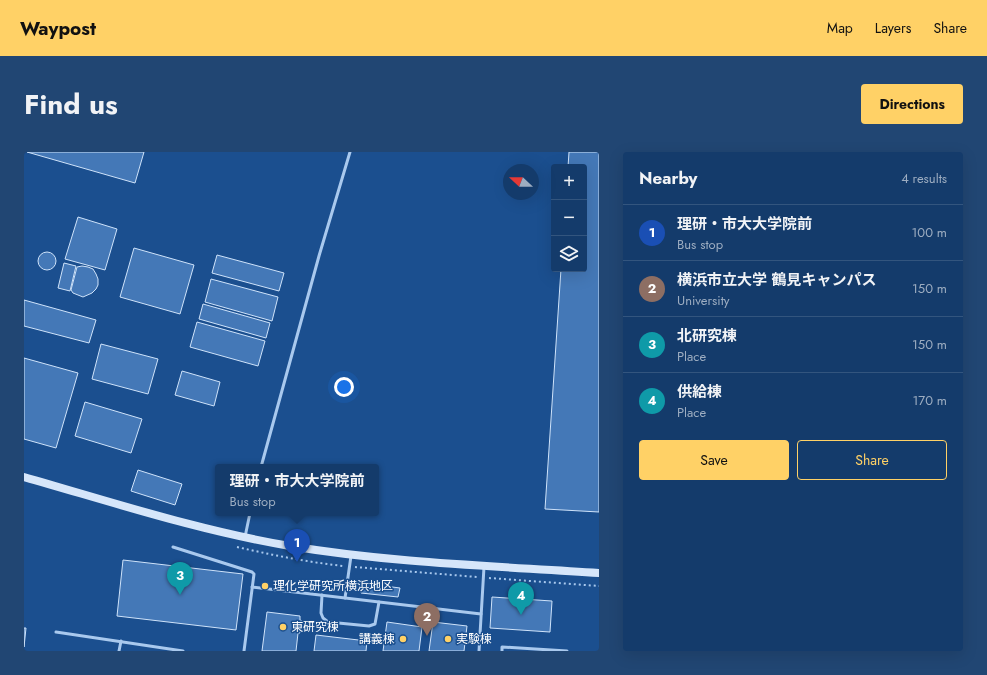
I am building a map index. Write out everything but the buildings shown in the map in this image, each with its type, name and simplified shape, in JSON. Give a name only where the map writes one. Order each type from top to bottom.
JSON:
[{"type":"street","points":[[24,477],[184,523],[289,546],[378,558],[599,572]]},
{"type":"lane","points":[[262,464],[319,256],[350,152]]},
{"type":"lane","points":[[245,537],[249,516]]},
{"type":"lane","points":[[173,547],[252,572],[254,574],[244,651]]},
{"type":"lane","points":[[345,598],[351,554]]},
{"type":"lane","points":[[479,651],[484,565]]},
{"type":"lane","points":[[252,587],[481,614]]},
{"type":"lane","points":[[322,595],[321,613],[323,618],[328,622],[336,623],[369,626],[375,624],[379,602]]},
{"type":"lane","points":[[56,632],[183,651]]},
{"type":"lane","points":[[119,651],[120,641]]},
{"type":"lane","points":[[502,651],[502,647],[566,651]]},
{"type":"place","name":"理研・市大大学院前","points":[[297,562]]},
{"type":"place","name":"理化学研究所横浜地区","points":[[265,586]]},
{"type":"place","name":"北研究棟","points":[[180,595]]},
{"type":"place","name":"供給棟","points":[[521,615]]},
{"type":"place","name":"東研究棟","points":[[283,627]]},
{"type":"place","name":"横浜市立大学 鶴見キャンパス","points":[[427,636]]},
{"type":"place","name":"講義棟","points":[[403,639]]},
{"type":"place","name":"実験棟","points":[[448,639]]}]
